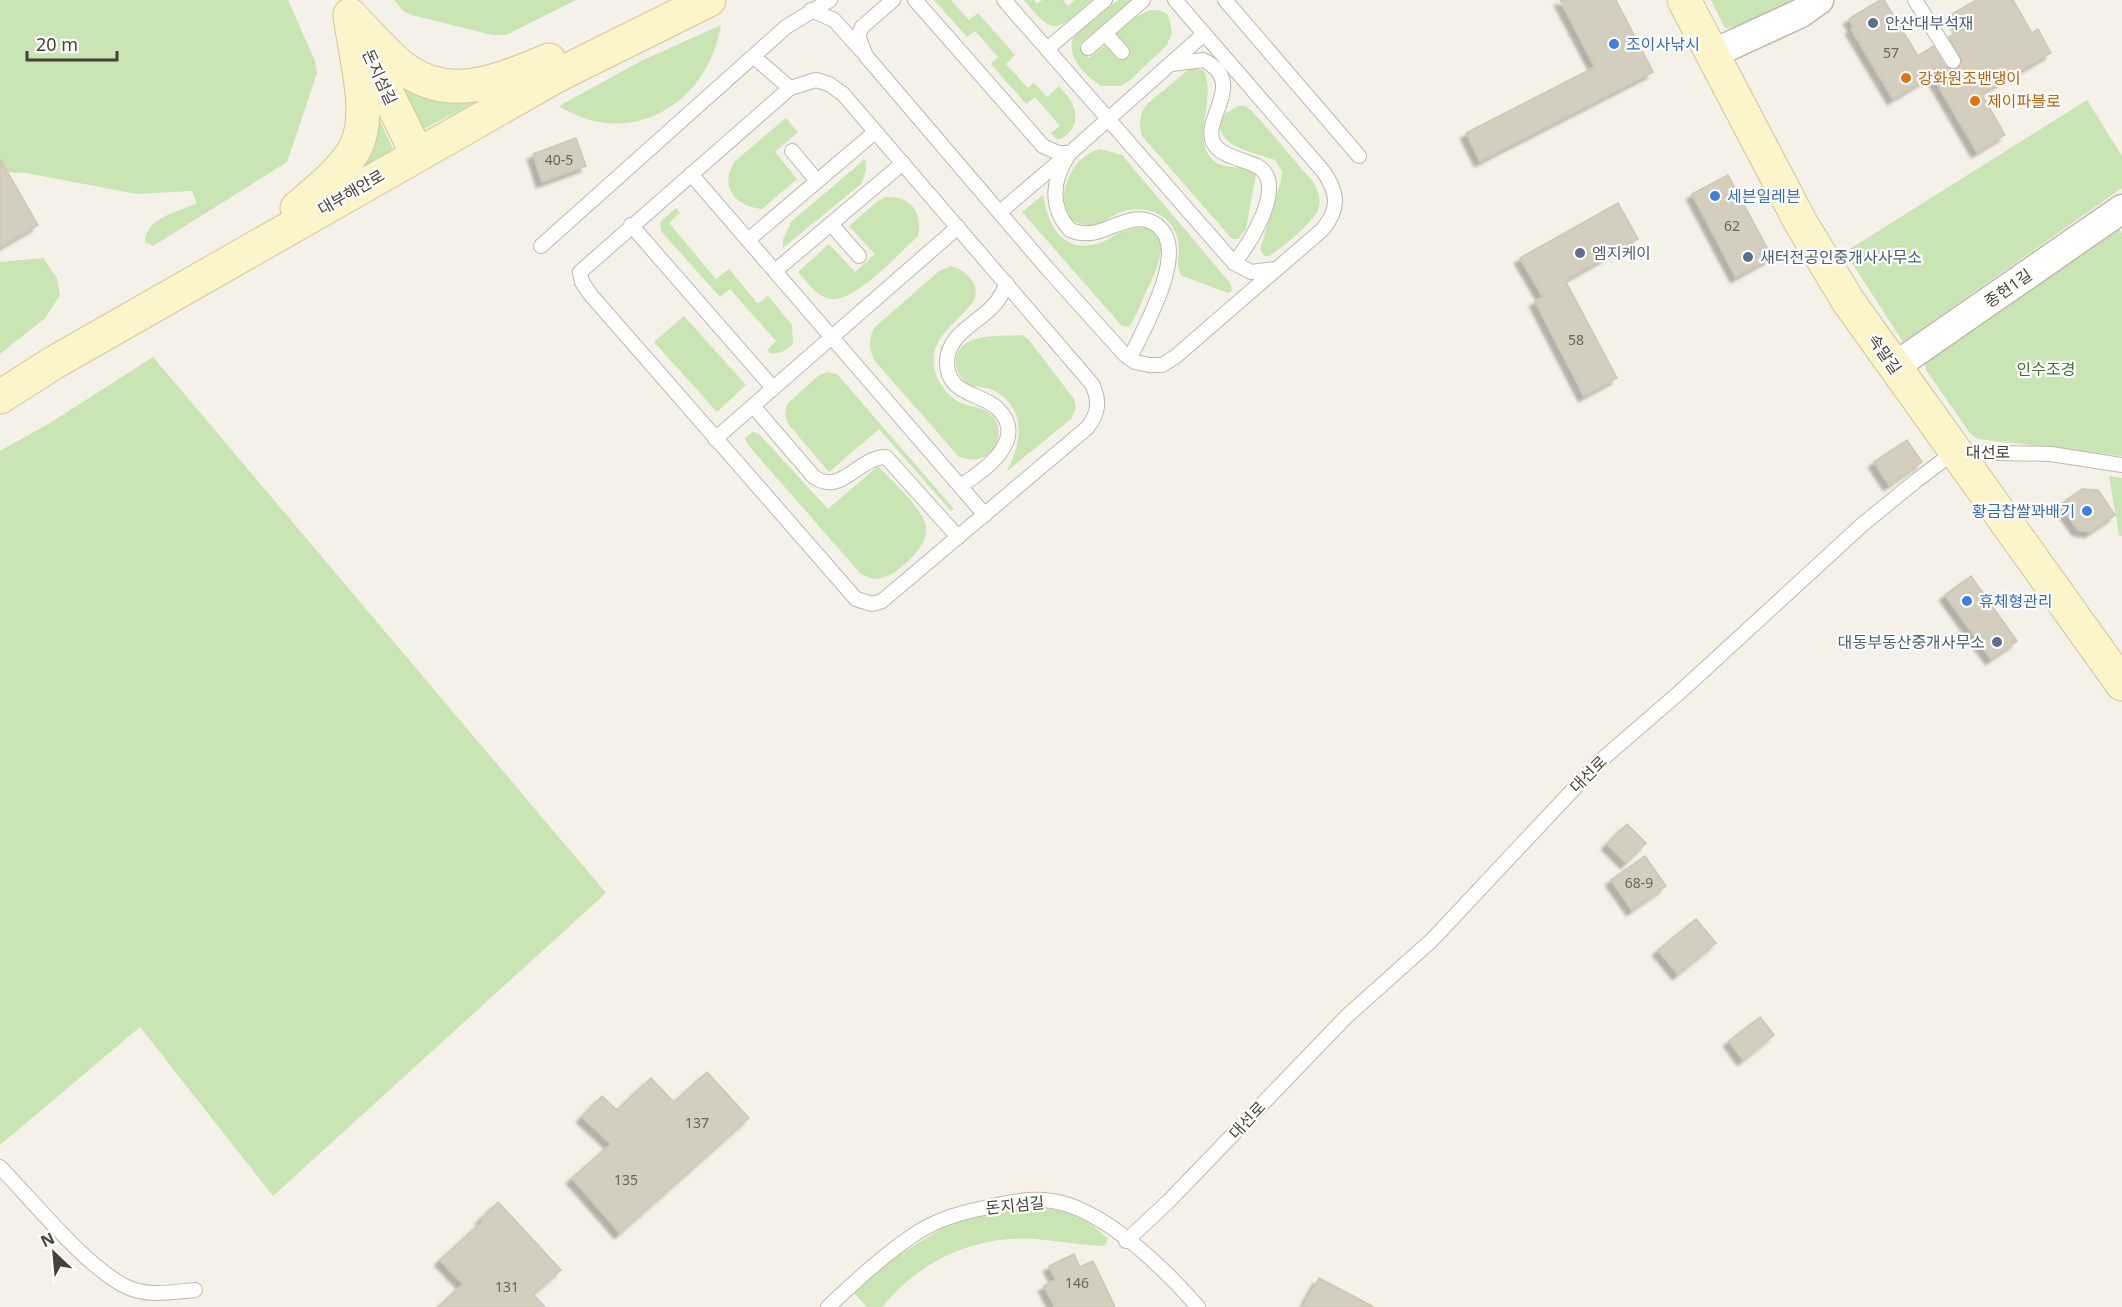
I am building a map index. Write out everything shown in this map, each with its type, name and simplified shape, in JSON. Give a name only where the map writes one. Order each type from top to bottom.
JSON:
[{"type":"street","points":[[346,7],[403,67],[432,83],[457,88],[492,82],[540,64],[633,18],[678,0]]},
{"type":"street","name":"대부해안로","points":[[0,397],[55,362],[417,154],[605,50],[709,0]]},
{"type":"street","name":"속말길","points":[[1683,0],[1815,248],[1894,367],[2122,684]]},
{"type":"street","points":[[1712,54],[1801,13],[1819,0]]},
{"type":"street","points":[[246,254],[337,171],[358,142],[364,106],[346,7]]},
{"type":"street","name":"돈지섬길","points":[[346,7],[417,154]]},
{"type":"street","name":"종현1길","points":[[1894,367],[2122,208]]},
{"type":"lane","points":[[541,246],[791,23],[830,0]]},
{"type":"lane","points":[[866,56],[858,36],[862,27],[893,0]]},
{"type":"lane","points":[[915,0],[1043,146],[1058,153],[1070,153]]},
{"type":"lane","points":[[1004,0],[1234,263],[1251,272],[1261,273],[1280,267]]},
{"type":"lane","points":[[1047,49],[1105,0]]},
{"type":"lane","points":[[1088,48],[1143,0]]},
{"type":"lane","points":[[811,10],[834,20],[1054,276],[1130,358],[1149,365],[1162,364],[1175,357],[1280,267],[1334,216],[1337,204],[1335,193],[1323,171],[1175,0]]},
{"type":"lane","points":[[1225,0],[1359,156]]},
{"type":"lane","points":[[1915,0],[1953,61]]},
{"type":"lane","points":[[1105,33],[1122,52]]},
{"type":"lane","points":[[1000,212],[1204,34]]},
{"type":"lane","points":[[754,57],[790,88]]},
{"type":"lane","points":[[1171,64],[1203,60],[1216,68],[1221,77],[1222,98],[1211,133],[1213,142],[1227,154],[1257,166],[1267,177],[1268,195],[1256,232],[1234,263]]},
{"type":"lane","points":[[816,80],[829,84],[843,94],[875,132],[1092,384],[1097,396],[1098,407],[1095,418],[1087,428],[882,601],[863,603],[856,599],[715,439],[582,282],[580,272],[585,265],[790,88],[816,80]]},
{"type":"lane","points":[[748,240],[875,132]]},
{"type":"lane","points":[[792,151],[817,181]]},
{"type":"lane","points":[[1070,153],[1057,176],[1055,191],[1057,212],[1070,230],[1090,235],[1134,219],[1144,219],[1162,228],[1170,247],[1166,275],[1130,358]]},
{"type":"lane","points":[[775,271],[903,163]]},
{"type":"lane","points":[[691,174],[985,514]]},
{"type":"lane","points":[[831,224],[859,256]]},
{"type":"lane","points":[[631,225],[773,388]]},
{"type":"lane","points":[[715,439],[958,227]]},
{"type":"lane","points":[[960,486],[998,457],[1006,445],[1008,433],[1004,418],[998,409],[964,392],[954,384],[948,373],[950,348],[957,336],[993,307],[1007,284]]},
{"type":"lane","points":[[753,406],[814,477],[823,483],[832,484],[843,479],[866,461],[876,457],[886,457],[958,537]]},
{"type":"lane","name":"대선로","points":[[1126,1241],[1168,1202],[1347,1016],[1432,940],[1600,761],[1680,692],[1863,524],[1954,452],[2051,454],[2122,465]]},
{"type":"lane","points":[[0,1167],[95,1265],[128,1287],[156,1293],[195,1290]]},
{"type":"lane","name":"돈지섬길","points":[[828,1307],[914,1235],[937,1222],[986,1207],[1026,1200],[1051,1200],[1070,1205],[1093,1217],[1150,1259],[1198,1307]]},
{"type":"green space","points":[[0,0],[288,0],[315,61],[317,73],[287,162],[153,246],[145,242],[150,227],[156,221],[197,203],[192,191],[137,194],[26,173],[0,172]]},
{"type":"green space","points":[[394,0],[576,0],[506,35],[492,35],[412,15],[403,11]]},
{"type":"green space","points":[[934,0],[951,0],[969,20],[978,13],[1015,55],[1006,64],[1028,88],[1034,83],[1047,97],[1059,86],[1070,100],[1075,113],[1073,127],[1069,133],[1061,139],[1056,139],[1051,133],[1060,126],[1035,97],[1026,104],[991,64],[998,57],[975,31],[967,37]]},
{"type":"green space","points":[[1024,0],[1034,0],[1037,4],[1042,0],[1063,0],[1068,6],[1075,0],[1092,0],[1071,18],[1057,26],[1043,21]]},
{"type":"green space","points":[[1118,0],[1134,0],[1079,45],[1089,58],[1105,45],[1120,59],[1129,51],[1116,34],[1147,11],[1161,11],[1168,15],[1172,32],[1167,45],[1129,81],[1120,86],[1102,86],[1078,65],[1072,51],[1072,43],[1074,36]]},
{"type":"green space","points":[[1711,0],[1797,0],[1751,26],[1725,28]]},
{"type":"green space","points":[[721,25],[713,53],[700,77],[683,97],[662,112],[638,121],[612,123],[586,119],[559,106],[641,61]]},
{"type":"green space","points":[[1194,68],[1204,71],[1207,82],[1208,94],[1203,130],[1207,151],[1218,164],[1246,169],[1256,174],[1246,229],[1238,239],[1232,239],[1142,136],[1140,120],[1146,105],[1188,70]]},
{"type":"green space","points":[[397,80],[420,95],[440,101],[451,102],[489,95],[422,130]]},
{"type":"green space","points":[[2087,100],[2122,156],[2122,188],[1903,342],[1845,252]]},
{"type":"green space","points":[[373,106],[393,149],[336,183]]},
{"type":"green space","points":[[1238,106],[1245,106],[1253,112],[1314,183],[1319,196],[1318,210],[1310,221],[1269,256],[1264,256],[1260,249],[1282,171],[1275,160],[1236,146],[1222,134],[1220,126],[1223,115]]},
{"type":"green space","points":[[786,118],[798,132],[775,152],[797,179],[762,209],[745,204],[738,200],[729,188],[728,180],[734,162]]},
{"type":"green space","points":[[1100,149],[1122,155],[1230,283],[1232,291],[1228,293],[1182,276],[1178,268],[1179,245],[1175,231],[1170,223],[1155,213],[1138,209],[1128,210],[1090,227],[1072,221],[1063,204],[1072,170],[1084,157]]},
{"type":"green space","points":[[865,159],[866,169],[862,183],[783,248],[783,239],[792,221]]},
{"type":"green space","points":[[1043,195],[1053,227],[1067,241],[1076,245],[1087,246],[1100,243],[1125,230],[1134,228],[1148,229],[1157,234],[1161,242],[1158,263],[1129,327],[1122,326],[1022,212]]},
{"type":"green space","points":[[886,197],[902,199],[913,207],[919,220],[918,236],[876,275],[851,294],[829,299],[820,295],[798,272],[829,244],[855,272],[875,254],[849,226]]},
{"type":"green space","points":[[676,208],[680,213],[669,223],[716,279],[729,269],[758,304],[768,296],[792,325],[793,343],[788,348],[770,353],[767,350],[776,341],[730,289],[720,297],[661,231],[660,222]]},
{"type":"green space","name":"인수조경","points":[[2119,227],[2122,234],[2122,456],[1978,439],[1970,433],[1926,370],[1925,363],[1931,355]]},
{"type":"green space","points":[[43,258],[57,278],[60,295],[45,318],[0,354],[0,262]]},
{"type":"green space","points":[[951,266],[967,275],[976,291],[972,303],[939,341],[935,350],[935,371],[942,386],[954,399],[984,410],[996,421],[998,440],[991,452],[983,458],[959,457],[874,360],[870,348],[874,328],[939,271]]},
{"type":"green space","points":[[684,316],[746,385],[717,412],[654,342]]},
{"type":"green space","points":[[1022,335],[1028,339],[1074,399],[1076,408],[1071,419],[1006,472],[1018,440],[1019,429],[1013,408],[1006,399],[993,390],[968,385],[956,368],[956,360],[959,351],[973,340],[983,337]]},
{"type":"green space","points":[[153,357],[606,893],[273,1196],[140,1027],[0,1145],[0,451],[50,423]]},
{"type":"green space","points":[[827,372],[837,374],[954,509],[951,511],[879,429],[829,472],[788,424],[785,414],[787,404],[818,376]]},
{"type":"green space","points":[[752,432],[759,434],[828,509],[878,466],[919,511],[923,519],[926,534],[918,550],[904,565],[888,576],[875,579],[860,573],[748,445],[745,438]]},
{"type":"green space","points":[[2109,476],[2122,478],[2122,536],[2119,535]]},
{"type":"green space","points":[[1021,1206],[1057,1210],[1079,1218],[1099,1230],[1108,1239],[1104,1246],[1035,1239],[991,1241],[970,1246],[931,1264],[897,1290],[882,1307],[867,1307],[853,1292],[886,1263],[952,1222]]},
{"type":"building","points":[[1560,0],[1616,0],[1653,72],[1480,161],[1466,133],[1595,67]]},
{"type":"building","points":[[1880,0],[1884,0],[1918,56],[1933,46],[1945,66],[1953,70],[1958,68],[1962,61],[1949,37],[1961,30],[1952,14],[1976,0],[2013,0],[2032,33],[2038,29],[2051,53],[1981,93],[2005,135],[1977,152],[1932,75],[1893,99],[1851,29],[1854,27],[1849,19]]},
{"type":"building","points":[[576,138],[586,166],[542,182],[533,154]]},
{"type":"building","points":[[0,159],[38,225],[0,247]]},
{"type":"building","points":[[1728,175],[1772,257],[1736,277],[1692,194]]},
{"type":"building","points":[[1618,203],[1638,239],[1565,280],[1617,378],[1584,396],[1535,301],[1543,297],[1520,258]]},
{"type":"building","points":[[1907,440],[1922,462],[1889,485],[1874,462]]},
{"type":"building","points":[[2082,489],[2098,490],[2115,515],[2090,532],[2078,530],[2060,505]]},
{"type":"building","points":[[1971,576],[2017,641],[1991,659],[1945,595]]},
{"type":"building","points":[[1627,824],[1646,843],[1626,863],[1607,844]]},
{"type":"building","points":[[1645,856],[1666,886],[1632,910],[1611,880]]},
{"type":"building","points":[[1696,919],[1716,943],[1678,974],[1658,950]]},
{"type":"building","points":[[1760,1017],[1774,1035],[1743,1060],[1729,1041]]},
{"type":"building","points":[[707,1072],[749,1118],[620,1233],[572,1178],[611,1144],[582,1117],[602,1096],[617,1110],[651,1078],[674,1102]]},
{"type":"building","points":[[498,1202],[561,1270],[533,1294],[545,1307],[438,1307],[463,1284],[440,1260],[483,1221],[481,1219]]},
{"type":"building","points":[[1074,1254],[1080,1267],[1093,1261],[1115,1307],[1055,1307],[1044,1286],[1056,1280],[1049,1266]]},
{"type":"building","points":[[1319,1278],[1374,1307],[1303,1307]]},
{"type":"place","name":"안산대부석재","points":[[1873,23]]},
{"type":"place","name":"조이사낚시","points":[[1614,44]]},
{"type":"place","name":"강화원조밴댕이","points":[[1906,78]]},
{"type":"place","name":"제이파블로","points":[[1975,101]]},
{"type":"place","name":"세븐일레븐","points":[[1715,196]]},
{"type":"place","name":"엠지케이","points":[[1580,253]]},
{"type":"place","name":"새터전공인중개사사무소","points":[[1748,257]]},
{"type":"place","name":"황금찹쌀꽈배기","points":[[2087,511]]},
{"type":"place","name":"휴체형관리","points":[[1967,601]]},
{"type":"place","name":"대동부동산중개사무소","points":[[1997,642]]}]
